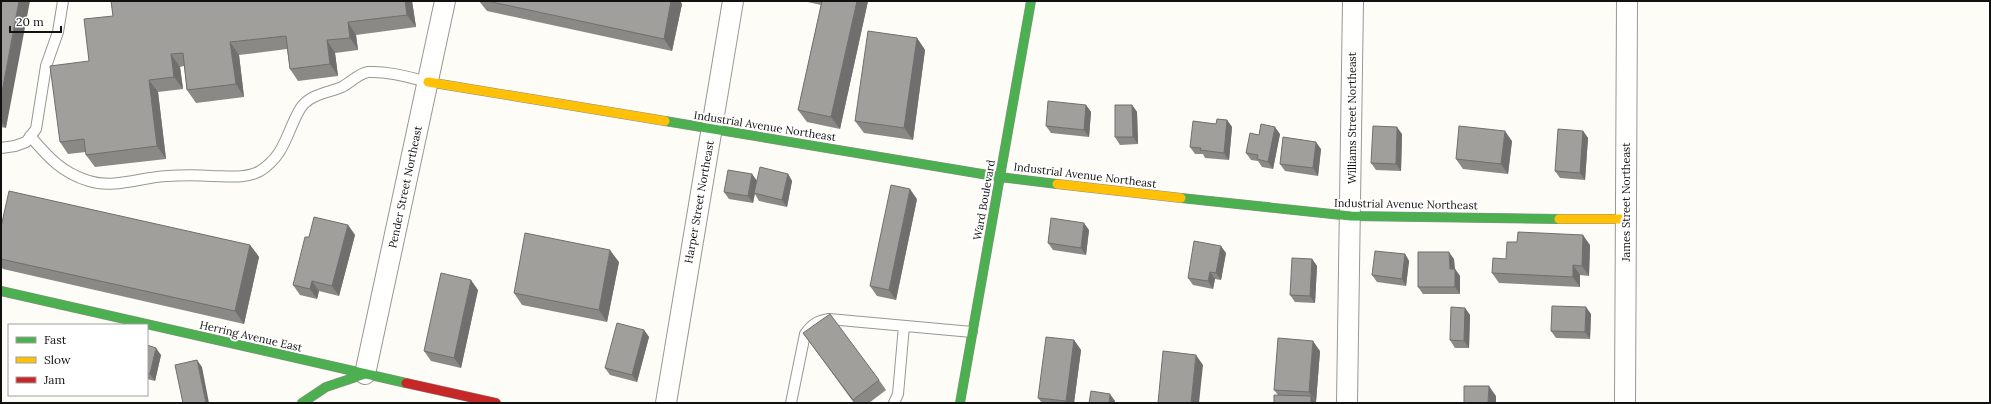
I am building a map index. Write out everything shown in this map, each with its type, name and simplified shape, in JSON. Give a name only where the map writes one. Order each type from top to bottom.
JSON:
[{"type":"street","name":"Pender Street Northeast","points":[[365,374],[444,1]]},
{"type":"street","name":"Harper Street Northeast","points":[[666,403],[732,1]]},
{"type":"street","name":"Ward Boulevard","points":[[960,403],[1031,1]]},
{"type":"street","name":"Williams Street Northeast","points":[[1347,403],[1351,216],[1353,1]]},
{"type":"street","name":"James Street Northeast","points":[[1625,403],[1627,1]]},
{"type":"street","name":"Industrial Avenue Northeast","points":[[428,82],[1000,177],[1264,208],[1351,216],[1626,219]]},
{"type":"street","name":"Herring Avenue East","points":[[1,290],[496,403]]},
{"type":"street","points":[[302,403],[326,387],[365,374]]},
{"type":"lane","points":[[1,148],[26,142],[36,129],[46,66],[58,32],[63,1]]},
{"type":"lane","points":[[30,136],[50,159],[71,174],[90,182],[109,184],[167,176],[238,177],[258,172],[273,160],[281,151],[290,134],[301,107],[316,96],[343,86],[366,72],[404,76],[428,82]]},
{"type":"lane","points":[[791,403],[805,334],[812,325],[829,319],[972,332]]},
{"type":"lane","points":[[894,403],[898,394],[904,326]]},
{"type":"building","points":[[1,1],[19,1],[1,97]]},
{"type":"building","points":[[111,1],[405,1],[407,15],[348,22],[350,38],[327,40],[330,64],[290,69],[286,36],[230,42],[236,84],[187,90],[183,53],[171,54],[174,77],[149,80],[157,146],[86,155],[84,139],[60,142],[50,66],[89,61],[84,19],[113,16]]},
{"type":"building","points":[[487,1],[671,1],[664,39]]},
{"type":"building","points":[[822,1],[857,1],[831,117],[798,110]]},
{"type":"building","points":[[868,31],[917,38],[904,128],[855,121]]},
{"type":"building","points":[[1048,101],[1086,105],[1084,130],[1046,126]]},
{"type":"building","points":[[1115,105],[1132,105],[1133,137],[1115,137]]},
{"type":"building","points":[[1217,119],[1227,120],[1224,153],[1200,150],[1201,148],[1190,147],[1193,121],[1216,124]]},
{"type":"building","points":[[1261,124],[1275,127],[1268,162],[1257,159],[1258,155],[1246,153],[1250,133],[1259,135]]},
{"type":"building","points":[[1373,126],[1397,127],[1396,164],[1371,163]]},
{"type":"building","points":[[1459,126],[1505,131],[1501,164],[1456,159]]},
{"type":"building","points":[[1558,129],[1583,131],[1580,173],[1555,171]]},
{"type":"building","points":[[1283,137],[1316,142],[1313,168],[1280,164]]},
{"type":"building","points":[[760,167],[788,174],[782,200],[754,193]]},
{"type":"building","points":[[728,170],[752,174],[748,196],[724,192]]},
{"type":"building","points":[[891,185],[910,189],[889,290],[870,286]]},
{"type":"building","points":[[9,191],[250,245],[235,311],[1,259],[1,227]]},
{"type":"building","points":[[314,217],[348,225],[332,286],[312,281],[310,289],[293,285],[305,237],[309,237]]},
{"type":"building","points":[[1051,218],[1084,223],[1081,248],[1048,243]]},
{"type":"building","points":[[1518,232],[1583,235],[1582,266],[1573,265],[1573,277],[1492,273],[1493,258],[1506,259],[1507,242],[1517,242]]},
{"type":"building","points":[[525,233],[610,250],[599,310],[514,293]]},
{"type":"building","points":[[1194,241],[1221,246],[1216,273],[1210,272],[1208,281],[1188,278]]},
{"type":"building","points":[[1375,251],[1405,254],[1402,279],[1372,275]]},
{"type":"building","points":[[1418,252],[1449,252],[1450,269],[1455,269],[1455,287],[1418,287]]},
{"type":"building","points":[[1292,258],[1312,259],[1310,296],[1290,295]]},
{"type":"building","points":[[441,273],[471,280],[454,358],[424,351]]},
{"type":"building","points":[[1552,306],[1586,307],[1585,332],[1551,331]]},
{"type":"building","points":[[1451,307],[1465,308],[1464,341],[1450,340]]},
{"type":"building","points":[[830,314],[879,380],[853,400],[803,333]]},
{"type":"building","points":[[617,323],[644,330],[632,375],[605,368]]},
{"type":"building","points":[[1046,337],[1074,340],[1066,401],[1038,398]]},
{"type":"building","points":[[1278,338],[1313,341],[1309,392],[1274,390]]},
{"type":"building","points":[[148,345],[156,348],[150,374],[148,373]]},
{"type":"building","points":[[1163,351],[1196,355],[1191,403],[1158,403]]},
{"type":"building","points":[[197,360],[206,403],[183,403],[175,365]]},
{"type":"building","points":[[1464,386],[1489,386],[1488,403],[1464,403]]},
{"type":"building","points":[[1091,391],[1110,394],[1109,403],[1089,403]]},
{"type":"building","points":[[1274,395],[1311,396],[1311,403],[1274,403]]},
{"type":"traffic: fast","points":[[960,403],[1031,1]]},
{"type":"traffic: fast","points":[[665,121],[1000,177],[1057,184]]},
{"type":"traffic: fast","points":[[1181,198],[1351,216],[1559,219]]},
{"type":"traffic: fast","points":[[1,291],[146,324]]},
{"type":"traffic: fast","points":[[148,324],[406,383]]},
{"type":"traffic: fast","points":[[302,403],[326,387],[365,374]]},
{"type":"traffic: slow","points":[[428,82],[665,121]]},
{"type":"traffic: slow","points":[[1057,184],[1181,198]]},
{"type":"traffic: slow","points":[[1559,219],[1626,219]]},
{"type":"traffic: jam","points":[[406,383],[496,403]]}]
